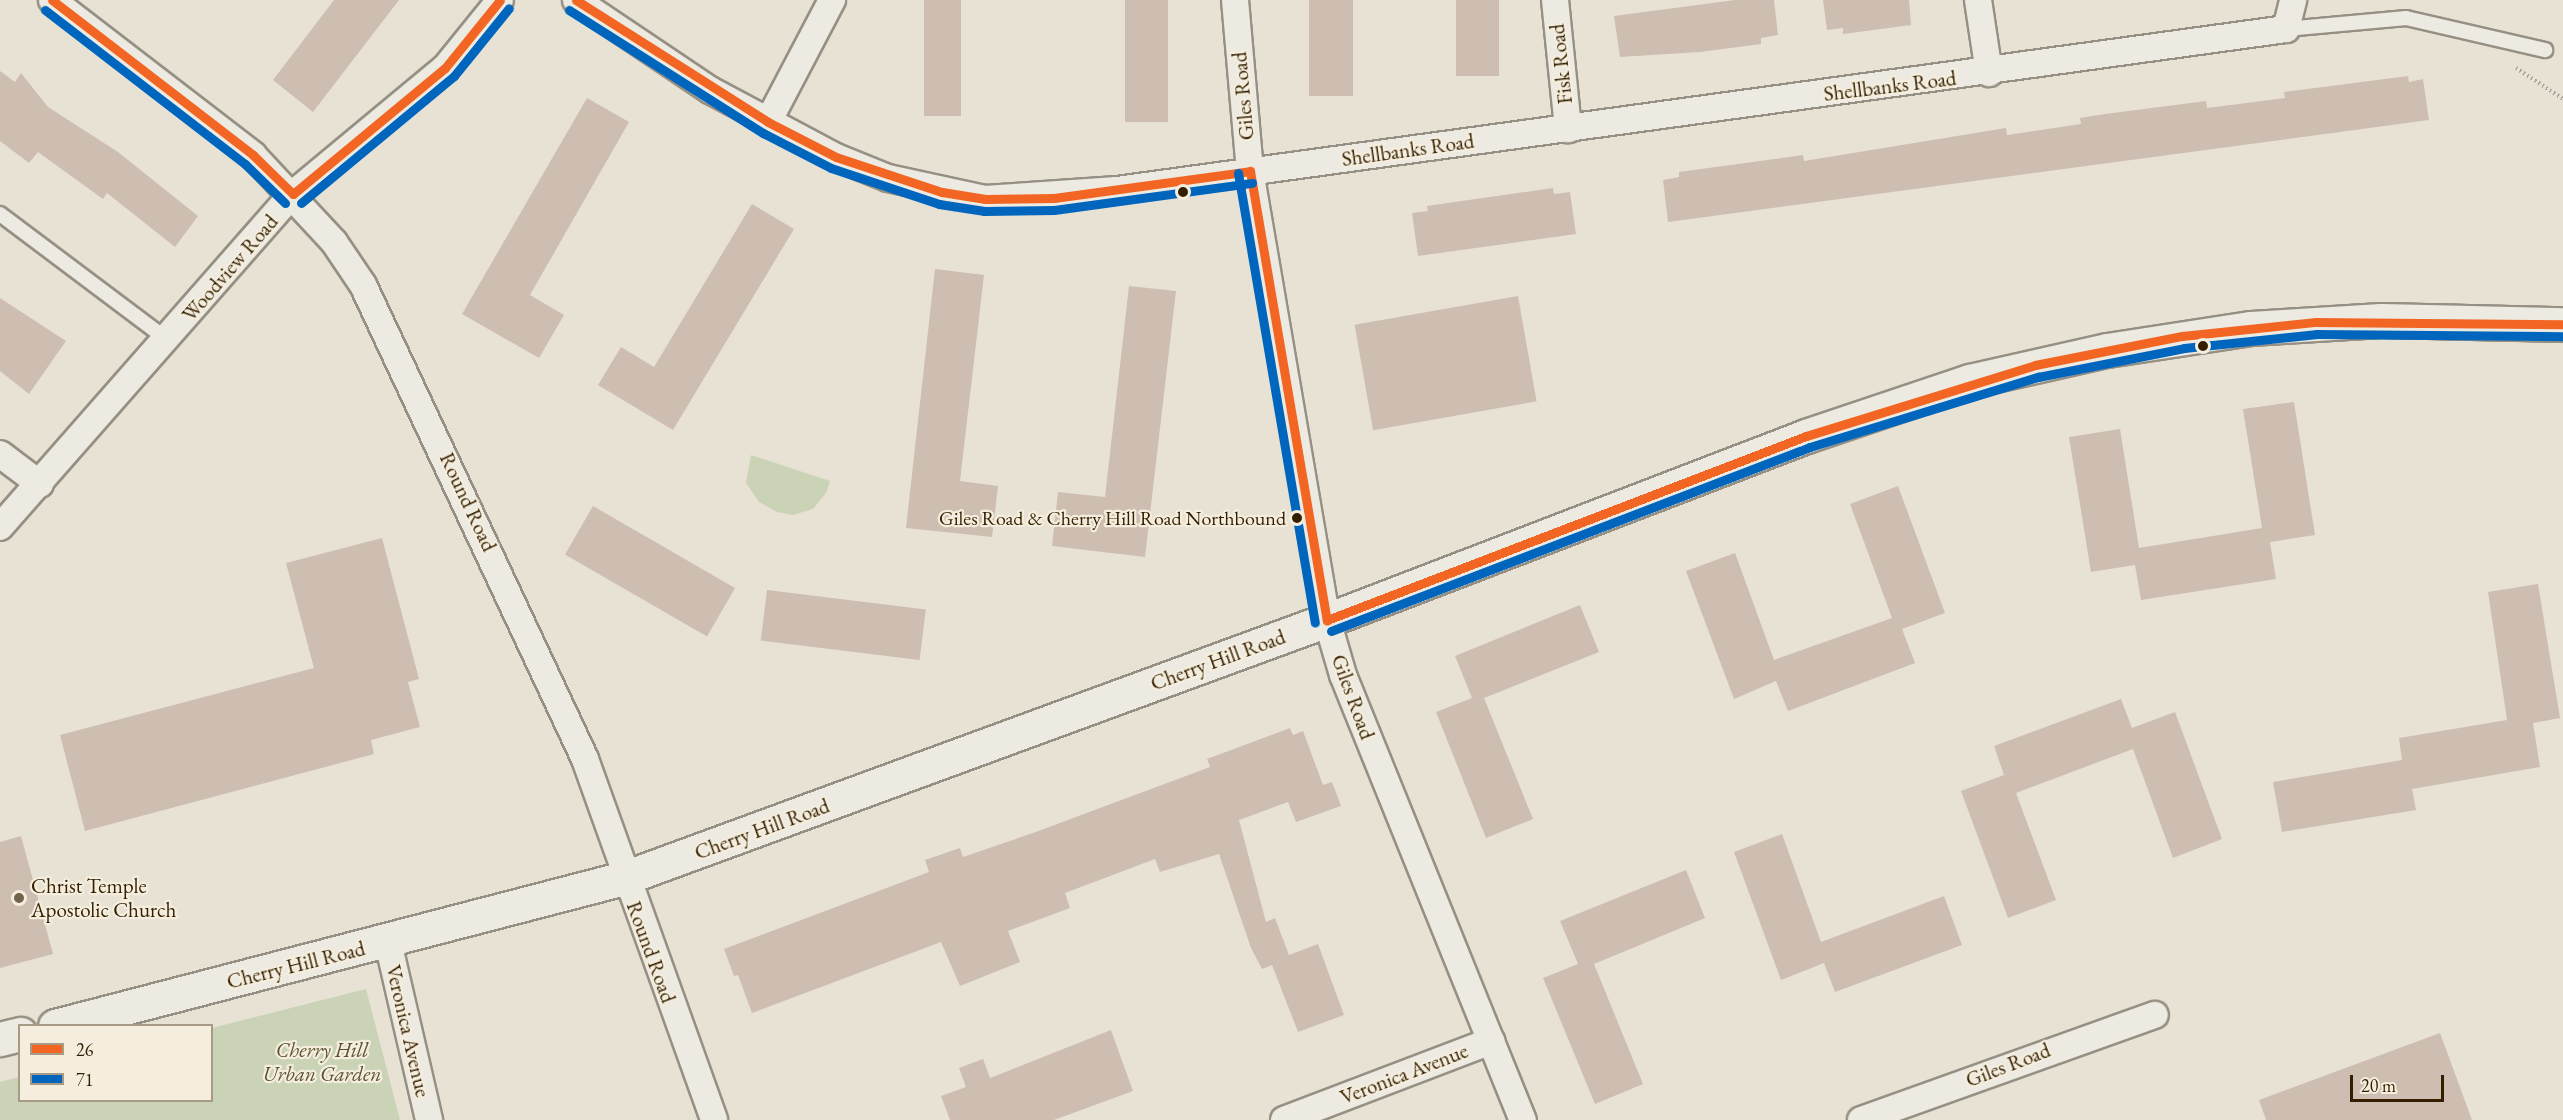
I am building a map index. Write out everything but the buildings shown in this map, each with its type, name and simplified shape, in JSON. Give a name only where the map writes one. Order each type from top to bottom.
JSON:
[{"type":"street","name":"Round Road","points":[[52,0],[253,155],[293,194],[363,285],[553,686],[585,759],[624,878],[714,1120]]},
{"type":"street","name":"Woodview Road","points":[[0,527],[168,340],[293,194],[444,68],[500,0]]},
{"type":"street","name":"Shellbanks Road","points":[[576,0],[710,90],[768,122],[888,178],[985,199],[1054,198],[1989,73],[2286,29]]},
{"type":"street","points":[[768,122],[832,0]]},
{"type":"street","name":"Giles Road","points":[[1235,0],[1250,171],[1327,620],[1343,675],[1523,1120]]},
{"type":"street","name":"Fisk Road","points":[[1555,0],[1568,129]]},
{"type":"street","points":[[1978,0],[1989,73]]},
{"type":"street","points":[[2286,29],[2293,0]]},
{"type":"street","name":"Cherry Hill Road","points":[[63,1024],[388,942],[624,878],[1327,620],[1806,436],[2035,364],[2182,336],[2316,322],[2563,324]]},
{"type":"street","points":[[0,454],[40,484]]},
{"type":"street","name":"Veronica Avenue","points":[[388,942],[429,1120]]},
{"type":"street","name":"Giles Road","points":[[1861,1120],[2155,1015]]},
{"type":"street","points":[[0,1039],[18,1034]]},
{"type":"street","name":"Veronica Avenue","points":[[1284,1120],[1491,1041]]},
{"type":"lane","points":[[2286,29],[2406,18],[2545,50]]},
{"type":"lane","points":[[0,214],[168,340]]},
{"type":"green space","points":[[751,455],[830,481],[826,493],[813,509],[793,515],[777,512],[759,502],[746,483]]},
{"type":"green space","name":"Cherry Hill Urban Garden","points":[[366,989],[400,1120],[0,1120],[0,1082],[18,1077],[18,1102],[213,1102],[213,1028]]},
{"type":"transit line","name":"26","points":[[52,0],[253,155],[293,194]]},
{"type":"transit line","name":"26","points":[[293,194],[445,68],[500,0]]},
{"type":"transit line","name":"26","points":[[576,0],[768,122],[836,157],[942,192],[985,199],[1054,198],[1250,171]]},
{"type":"transit line","name":"71","points":[[301,203],[454,76],[509,8]]},
{"type":"transit line","name":"71","points":[[45,10],[245,164],[285,203]]},
{"type":"transit line","name":"71","points":[[569,10],[763,133],[831,168],[939,204],[984,211],[1054,210],[1252,183]]},
{"type":"transit line","name":"26","points":[[1250,171],[1327,620]]},
{"type":"transit line","name":"71","points":[[1238,173],[1315,622]]},
{"type":"transit line","name":"26","points":[[1327,620],[1806,436],[2035,365],[2182,336],[2316,322],[2563,324]]},
{"type":"transit line","name":"71","points":[[1331,631],[1810,447],[2038,377],[2184,348],[2317,334],[2563,336]]},
{"type":"place","name":"Giles Road & Cherry Hill Road Northbound","points":[[1297,518]]},
{"type":"place","name":"Christ Temple Apostolic Church","points":[[19,898]]}]
